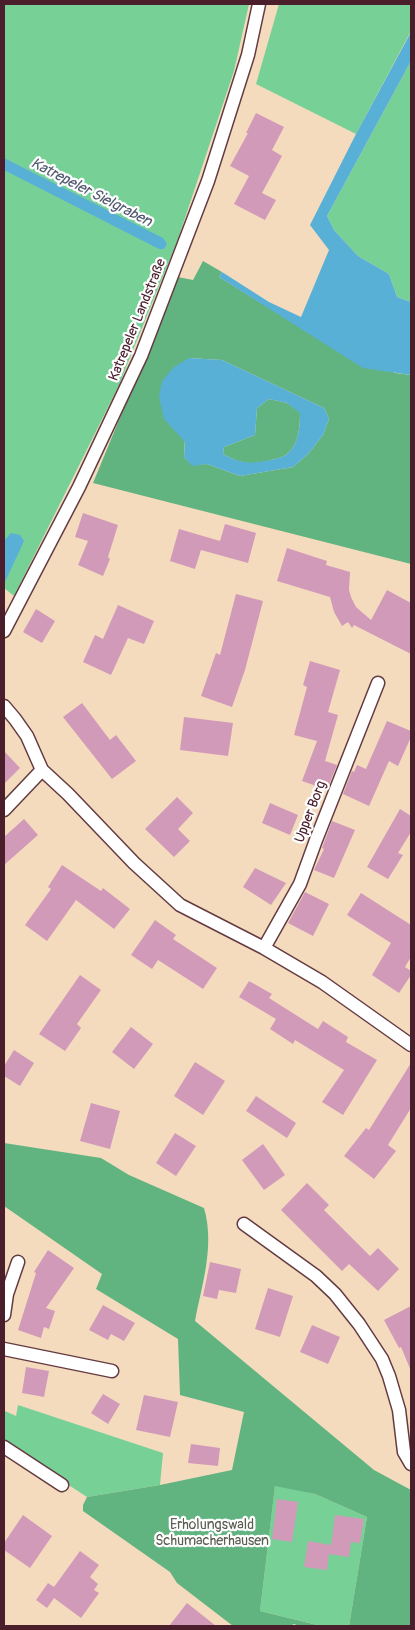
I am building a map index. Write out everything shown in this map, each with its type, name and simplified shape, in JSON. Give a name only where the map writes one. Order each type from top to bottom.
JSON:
[{"type":"street","name":"Katrepeler Landstraße","points":[[4,631],[79,488],[141,356],[208,181],[248,54],[259,4]]},
{"type":"street","name":"Upper Borg","points":[[264,948],[300,884],[378,683]]},
{"type":"street","points":[[4,706],[27,736],[42,770],[68,794],[134,863],[180,905],[264,948],[322,982],[411,1045]]},
{"type":"street","points":[[4,810],[42,770]]},
{"type":"street","points":[[244,1224],[316,1276],[335,1294],[359,1324],[382,1359],[389,1376],[400,1410],[404,1452],[411,1464]]},
{"type":"street","points":[[4,1315],[6,1294],[18,1262]]},
{"type":"street","points":[[4,1349],[112,1371]]},
{"type":"street","points":[[4,1447],[62,1485]]},
{"type":"green space","points":[[4,4],[249,4],[234,71],[178,239],[119,385],[14,596],[4,588]]},
{"type":"green space","points":[[279,4],[411,4],[411,31],[356,134],[256,84]]},
{"type":"green space","points":[[411,61],[411,302],[397,297],[389,274],[358,256],[334,230],[327,216]]},
{"type":"green space","points":[[203,261],[222,272],[219,277],[319,339],[395,373],[411,375],[411,564],[93,483],[178,277],[193,280]],"holes":[[[189,358],[222,360],[324,408],[329,419],[323,435],[308,454],[293,467],[240,476],[207,464],[192,465],[184,457]]]},
{"type":"green space","points":[[269,399],[287,403],[300,412],[298,435],[290,451],[282,457],[254,463],[242,462],[223,454],[224,447],[255,435],[257,408]]},
{"type":"green space","name":"Erholungswald Schumacherhausen","points":[[4,1143],[101,1158],[129,1175],[204,1208],[207,1222],[208,1251],[195,1321],[374,1470],[411,1490],[411,1626],[349,1626],[367,1517],[315,1494],[275,1486],[260,1611],[321,1626],[299,1626],[294,1624],[290,1626],[233,1626],[177,1583],[170,1572],[83,1511],[83,1505],[87,1497],[160,1485],[232,1470],[244,1412],[180,1395],[178,1339],[96,1289],[102,1274],[4,1206]]},
{"type":"green space","points":[[18,1405],[163,1453],[160,1485],[87,1497],[4,1443],[5,1411],[16,1416]]},
{"type":"green space","points":[[275,1485],[315,1494],[367,1517],[349,1626],[321,1626],[260,1611]]},
{"type":"water","points":[[411,32],[411,61],[327,216],[334,230],[358,256],[389,274],[397,297],[411,302],[411,375],[363,368],[219,277],[222,272],[269,302],[301,317],[329,250],[310,225]]},
{"type":"water","points":[[4,158],[163,238],[167,244],[164,249],[159,249],[4,170]]},
{"type":"water","points":[[189,358],[222,360],[324,408],[329,419],[323,435],[308,454],[293,467],[240,476],[207,464],[192,466],[184,457],[185,442],[164,419],[159,397],[162,381],[174,367]],"holes":[[[269,399],[287,403],[300,413],[300,418],[296,441],[286,455],[255,463],[243,462],[223,454],[224,447],[255,435],[257,408]]]},
{"type":"water","points":[[11,533],[20,535],[24,541],[4,584],[4,541]]},
{"type":"building","points":[[256,113],[284,127],[272,150],[282,156],[262,193],[276,200],[265,220],[234,204],[249,176],[230,166],[248,133],[246,133]]},
{"type":"building","points":[[83,513],[118,525],[108,557],[110,559],[103,576],[78,565],[88,541],[75,537]]},
{"type":"building","points":[[225,524],[256,533],[248,563],[201,550],[195,569],[170,561],[179,529],[220,541]]},
{"type":"building","points":[[287,548],[327,561],[326,565],[350,572],[349,590],[351,597],[356,607],[371,620],[387,590],[411,603],[411,654],[354,625],[352,628],[348,622],[342,626],[334,612],[330,597],[277,581]]},
{"type":"building","points":[[236,594],[263,601],[245,670],[232,707],[201,696],[216,653],[220,655]]},
{"type":"building","points":[[118,605],[154,621],[144,644],[128,638],[111,675],[83,662],[95,635],[103,639]]},
{"type":"building","points":[[36,609],[55,621],[42,643],[23,632]]},
{"type":"building","points":[[310,661],[340,670],[328,712],[338,715],[325,761],[337,765],[328,787],[326,786],[325,789],[302,781],[317,741],[294,735],[307,687],[303,685]]},
{"type":"building","points":[[82,703],[110,740],[116,735],[136,761],[112,779],[63,717]]},
{"type":"building","points":[[184,717],[233,723],[228,756],[180,750]]},
{"type":"building","points":[[387,721],[411,731],[411,737],[398,766],[389,761],[369,806],[343,794],[352,771],[354,772],[357,765],[366,769]]},
{"type":"building","points":[[4,751],[20,768],[4,784]]},
{"type":"building","points":[[177,797],[193,813],[178,829],[190,841],[174,857],[145,829]]},
{"type":"building","points":[[270,803],[298,815],[290,835],[262,823]]},
{"type":"building","points":[[400,809],[411,816],[411,832],[398,853],[403,855],[388,879],[367,867]]},
{"type":"building","points":[[24,819],[38,835],[4,865],[4,837]]},
{"type":"building","points":[[332,821],[355,830],[334,878],[314,870],[324,849],[322,848]]},
{"type":"building","points":[[62,865],[101,891],[103,888],[130,909],[114,929],[76,900],[47,941],[25,925],[51,889],[48,887]]},
{"type":"building","points":[[255,868],[286,883],[271,905],[243,887]]},
{"type":"building","points":[[305,892],[329,904],[313,936],[288,923]]},
{"type":"building","points":[[361,893],[411,925],[411,957],[405,967],[411,971],[411,975],[399,993],[372,975],[391,943],[347,915]]},
{"type":"building","points":[[155,920],[176,935],[173,939],[217,968],[203,989],[158,960],[152,969],[131,955]]},
{"type":"building","points":[[80,975],[101,990],[77,1024],[81,1028],[65,1051],[39,1034]]},
{"type":"building","points":[[249,981],[272,994],[269,998],[318,1029],[323,1021],[348,1037],[346,1042],[377,1060],[343,1115],[322,1102],[344,1070],[295,1040],[293,1044],[270,1029],[276,1019],[239,997]]},
{"type":"building","points":[[131,1027],[153,1044],[134,1069],[112,1052]]},
{"type":"building","points":[[14,1050],[34,1063],[20,1086],[4,1076],[4,1066]]},
{"type":"building","points":[[195,1062],[225,1081],[203,1115],[174,1096]]},
{"type":"building","points":[[411,1063],[411,1108],[388,1145],[396,1151],[374,1179],[344,1156],[366,1128],[369,1130]]},
{"type":"building","points":[[256,1096],[296,1123],[287,1138],[246,1111]]},
{"type":"building","points":[[91,1103],[120,1111],[110,1149],[80,1141]]},
{"type":"building","points":[[175,1133],[196,1146],[176,1176],[156,1163]]},
{"type":"building","points":[[263,1144],[285,1175],[264,1190],[242,1160]]},
{"type":"building","points":[[307,1183],[329,1205],[324,1210],[370,1256],[378,1248],[399,1269],[378,1291],[349,1264],[342,1271],[281,1210]]},
{"type":"building","points":[[48,1250],[74,1268],[46,1308],[55,1311],[49,1329],[44,1327],[41,1338],[18,1330],[36,1273],[34,1272]]},
{"type":"building","points":[[210,1262],[241,1269],[236,1293],[219,1290],[217,1299],[203,1296]]},
{"type":"building","points":[[268,1288],[293,1296],[280,1337],[255,1329]]},
{"type":"building","points":[[103,1305],[135,1323],[124,1341],[111,1334],[108,1340],[89,1330]]},
{"type":"building","points":[[411,1306],[411,1371],[401,1347],[399,1348],[384,1320]]},
{"type":"building","points":[[312,1325],[340,1337],[328,1364],[300,1352]]},
{"type":"building","points":[[26,1367],[49,1371],[44,1397],[22,1393]]},
{"type":"building","points":[[103,1394],[120,1404],[108,1424],[91,1413]]},
{"type":"building","points":[[144,1395],[178,1402],[170,1437],[136,1430]]},
{"type":"building","points":[[191,1444],[220,1448],[218,1466],[188,1463]]},
{"type":"building","points":[[277,1499],[298,1502],[292,1542],[272,1539]]},
{"type":"building","points":[[23,1515],[52,1536],[30,1568],[4,1550],[4,1543]]},
{"type":"building","points":[[335,1515],[364,1519],[360,1543],[351,1542],[349,1557],[329,1554],[327,1570],[304,1567],[308,1541],[331,1545]]},
{"type":"building","points":[[80,1551],[99,1565],[90,1577],[98,1584],[94,1590],[99,1593],[81,1618],[54,1598],[47,1608],[36,1600],[48,1583],[54,1587]]},
{"type":"building","points":[[187,1603],[216,1626],[169,1626]]},
{"type":"water label","name":"Katrepeler Sielgraben","points":[[91,193]]}]
